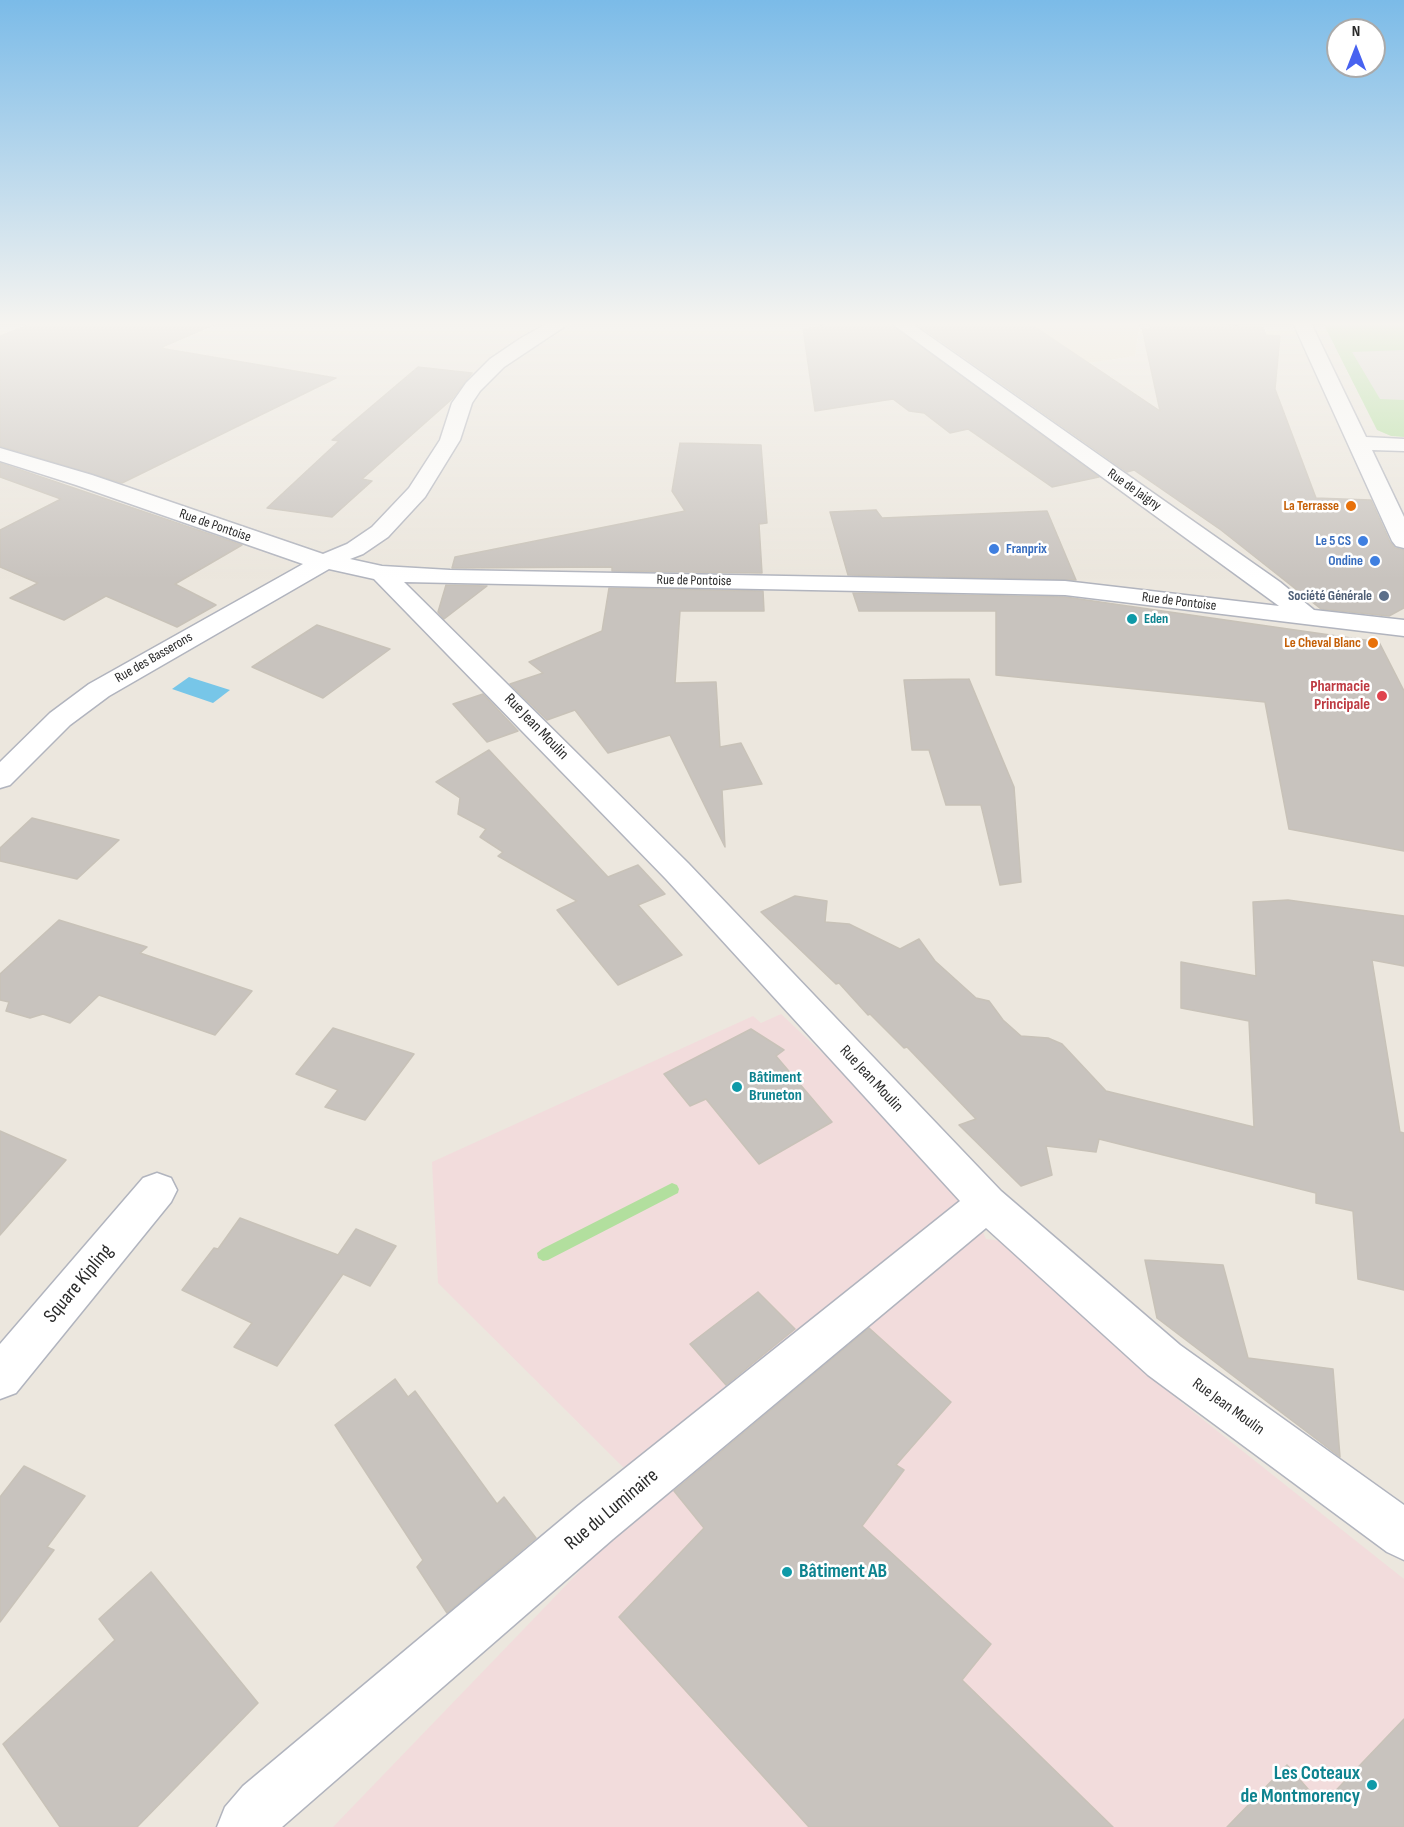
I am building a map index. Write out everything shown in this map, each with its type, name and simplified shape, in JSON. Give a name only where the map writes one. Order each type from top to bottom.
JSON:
[{"type":"street","name":"Rue des Basserons","points":[[0,779],[60,719],[99,690],[326,561],[355,549],[380,532],[417,492],[450,440],[462,408]]},
{"type":"street","name":"Rue de Jaigny","points":[[1019,408],[1270,587],[1309,618]]},
{"type":"street","points":[[1342,408],[1404,540]]},
{"type":"street","points":[[1358,443],[1404,445]]},
{"type":"street","name":"Rue de Pontoise","points":[[0,454],[84,480],[308,558],[382,573],[482,578],[1065,588],[1404,628]]},
{"type":"street","name":"Rue Jean Moulin","points":[[382,573],[418,606],[677,871],[987,1203],[1164,1360],[1404,1535]]},
{"type":"street","points":[[418,606],[417,598],[423,588],[438,583],[482,578]]},
{"type":"street","name":"Square Kipling","points":[[0,1378],[157,1190]]},
{"type":"street","name":"Rue du Luminaire","points":[[246,1827],[262,1806],[596,1522],[987,1203]]},
{"type":"shaded area","points":[[781,1014],[963,1186],[986,1239],[1010,1242],[1182,1403],[1404,1579],[1404,1827],[333,1827],[652,1496],[438,1283],[432,1162],[753,1016],[761,1023]]},
{"type":"green space","points":[[1366,408],[1404,408],[1404,437],[1391,436],[1377,430]]},
{"type":"green space","points":[[672,1183],[677,1185],[678,1193],[548,1260],[543,1261],[538,1258],[537,1253],[542,1249]]},
{"type":"water","points":[[189,677],[230,690],[213,703],[172,689]]},
{"type":"building","points":[[0,408],[274,408],[122,483],[0,446]]},
{"type":"building","points":[[369,408],[442,408],[362,479],[372,481],[332,517],[267,508],[339,441],[332,440]]},
{"type":"building","points":[[815,408],[833,408],[815,411]]},
{"type":"building","points":[[905,408],[1005,408],[1099,477],[1052,487],[968,429],[950,433],[924,413]]},
{"type":"building","points":[[1036,408],[1156,408],[1160,411],[1159,408],[1282,408],[1316,498],[1371,500],[1390,542],[1395,548],[1404,550],[1404,608],[1389,616],[1321,609],[1221,530],[1134,470],[1127,472]]},
{"type":"building","points":[[680,443],[761,445],[767,523],[759,524],[762,573],[612,571],[612,567],[452,568],[455,557],[685,511],[672,491]]},
{"type":"building","points":[[0,463],[242,545],[175,584],[216,605],[177,627],[106,596],[64,620],[10,598],[38,583],[0,567],[0,530],[61,499],[0,477]]},
{"type":"building","points":[[876,510],[882,518],[1047,511],[1076,580],[848,575],[830,512]]},
{"type":"building","points":[[446,585],[487,586],[444,619],[438,612]]},
{"type":"building","points":[[609,588],[763,591],[764,611],[680,611],[675,683],[716,682],[720,747],[741,743],[762,784],[722,790],[725,847],[670,735],[608,753],[575,710],[547,720],[510,684],[543,673],[529,662],[602,631]]},
{"type":"building","points":[[853,593],[1065,597],[1379,642],[1404,691],[1404,851],[1289,829],[1265,702],[996,675],[996,611],[859,611]]},
{"type":"building","points":[[317,625],[390,649],[323,698],[252,667]]},
{"type":"building","points":[[969,679],[1014,787],[1021,882],[1000,885],[981,805],[946,805],[929,750],[912,750],[904,680]]},
{"type":"building","points":[[483,694],[518,731],[487,742],[453,704]]},
{"type":"building","points":[[489,750],[608,877],[638,865],[665,894],[638,905],[682,955],[618,985],[557,910],[577,901],[498,856],[503,852],[480,837],[486,829],[458,814],[460,798],[436,782]]},
{"type":"building","points":[[32,818],[119,840],[77,879],[0,861],[0,848]]},
{"type":"building","points":[[795,896],[827,901],[825,922],[849,924],[900,949],[919,939],[935,961],[976,998],[989,1001],[1003,1020],[1021,1036],[1048,1038],[1062,1044],[1106,1091],[1254,1127],[1249,1021],[1181,1008],[1181,962],[1256,976],[1253,902],[1288,900],[1404,916],[1404,966],[1372,960],[1400,1132],[1404,1133],[1404,1290],[1358,1279],[1353,1211],[1316,1203],[1316,1193],[1099,1139],[1096,1152],[1046,1146],[1052,1175],[1021,1186],[959,1125],[976,1119],[907,1047],[904,1048],[870,1014],[868,1015],[839,983],[836,984],[761,912]]},
{"type":"building","points":[[59,920],[147,947],[140,953],[252,991],[215,1035],[99,995],[70,1023],[43,1014],[30,1018],[6,1011],[9,1002],[0,1000],[0,974]]},
{"type":"building","points":[[333,1028],[414,1054],[365,1120],[325,1107],[338,1090],[296,1074]]},
{"type":"building","name":"Bâtiment Bruneton","points":[[751,1029],[784,1050],[776,1056],[832,1122],[759,1164],[706,1099],[690,1106],[664,1074]]},
{"type":"building","points":[[0,1131],[66,1160],[0,1235]]},
{"type":"building","points":[[240,1218],[338,1255],[356,1229],[396,1246],[370,1286],[343,1274],[277,1366],[234,1347],[252,1323],[182,1290],[214,1248],[218,1249]]},
{"type":"building","points":[[1145,1260],[1223,1265],[1248,1358],[1333,1369],[1340,1457],[1157,1318]]},
{"type":"building","points":[[758,1292],[795,1329],[726,1385],[690,1344]]},
{"type":"building","name":"Bâtiment AB","points":[[869,1328],[951,1402],[896,1465],[904,1470],[862,1526],[991,1644],[962,1680],[1113,1827],[809,1827],[619,1617],[704,1528],[674,1491]]},
{"type":"building","points":[[395,1379],[408,1397],[415,1391],[497,1504],[504,1497],[536,1538],[447,1613],[417,1567],[423,1560],[335,1425]]},
{"type":"building","points":[[24,1466],[85,1496],[47,1547],[54,1550],[0,1622],[0,1497]]},
{"type":"building","points":[[151,1572],[258,1703],[137,1827],[60,1827],[3,1744],[115,1640],[99,1619]]},
{"type":"building","name":"Les Coteaux de Montmorency","points":[[1404,1719],[1404,1827],[1227,1827],[1287,1765],[1322,1805]]},
{"type":"place","name":"La Terrasse","points":[[1351,506]]},
{"type":"place","name":"Le 5 CS","points":[[1363,541]]},
{"type":"place","name":"Franprix","points":[[994,549]]},
{"type":"place","name":"Ondine","points":[[1375,561]]},
{"type":"place","name":"Société Générale","points":[[1384,596]]},
{"type":"place","name":"Eden","points":[[1132,619]]},
{"type":"place","name":"Le Cheval Blanc","points":[[1373,643]]},
{"type":"place","name":"Pharmacie Principale","points":[[1382,696]]},
{"type":"place","name":"Bâtiment Bruneton","points":[[737,1087]]},
{"type":"place","name":"Bâtiment AB","points":[[787,1572]]},
{"type":"place","name":"Les Coteaux de Montmorency","points":[[1372,1785]]}]
